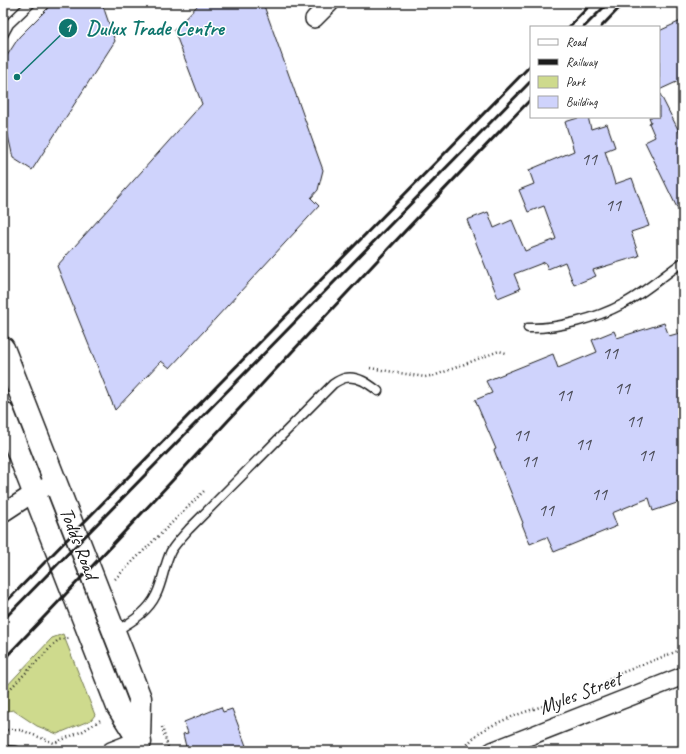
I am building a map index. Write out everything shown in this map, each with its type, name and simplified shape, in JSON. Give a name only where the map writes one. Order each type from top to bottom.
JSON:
[{"type":"street","points":[[314,19],[330,3]]},
{"type":"street","name":"Todds Road","points":[[3,348],[140,698],[142,745]]},
{"type":"street","name":"Todds Road","points":[[3,413],[118,707],[142,745]]},
{"type":"street","points":[[3,513],[34,493],[55,482]]},
{"type":"street","name":"Myles Street","points":[[492,751],[683,676]]},
{"type":"street","points":[[111,751],[142,745]]},
{"type":"lane","points":[[3,35],[9,24],[31,3]]},
{"type":"lane","points":[[528,328],[544,329],[600,314],[622,305],[640,294],[683,262]]},
{"type":"lane","points":[[114,632],[128,624],[143,612],[157,595],[165,566],[172,550],[188,529],[333,384],[345,378],[356,379],[368,383],[378,391]]},
{"type":"lane","points":[[3,750],[16,751]]},
{"type":"path","points":[[3,489],[6,482]]},
{"type":"path","points":[[3,696],[58,640],[76,637]]},
{"type":"path","points":[[597,692],[607,681],[616,675],[683,649]]},
{"type":"path","points":[[463,751],[471,740],[480,732],[498,723],[548,704],[571,700]]},
{"type":"path","points":[[103,713],[102,719],[104,726]]},
{"type":"path","points":[[3,730],[21,730],[54,743],[83,731],[107,717]]},
{"type":"green space","points":[[63,634],[95,715],[91,720],[57,734],[37,726],[13,710],[3,712],[3,690],[52,638]]},
{"type":"building","points":[[53,3],[102,3],[115,41],[32,170],[13,158],[3,113],[3,62],[19,37]]},
{"type":"building","points":[[200,3],[263,3],[323,170],[318,190],[311,198],[319,206],[170,368],[161,361],[115,410],[57,266],[202,104],[174,30]]},
{"type":"building","points":[[683,20],[683,79],[660,90],[660,31]]},
{"type":"building","points":[[660,94],[683,139],[683,220],[645,142],[655,137],[649,123],[651,122],[649,118],[660,118]]},
{"type":"building","points":[[578,118],[588,118],[591,129],[607,124],[615,147],[605,151],[615,184],[632,178],[649,226],[631,232],[639,256],[593,270],[596,276],[574,285],[565,262],[548,269],[545,262],[514,274],[520,289],[498,298],[467,220],[488,212],[494,228],[512,220],[525,251],[556,239],[544,206],[528,212],[519,190],[534,184],[529,170],[574,151],[565,122]]},
{"type":"building","points":[[664,323],[669,336],[683,332],[683,501],[653,511],[649,498],[612,513],[617,526],[554,552],[547,537],[530,544],[494,450],[496,449],[475,400],[492,393],[486,381],[553,354],[558,368],[597,352],[592,340],[614,331],[617,338]]},
{"type":"building","points":[[221,707],[223,712],[232,709],[248,751],[187,751],[183,734],[188,733],[184,722]]},
{"type":"railway","points":[[570,26],[592,3]]},
{"type":"railway","points":[[585,26],[608,3]]},
{"type":"railway","points":[[602,26],[624,3]]},
{"type":"railway","points":[[3,605],[530,66]]},
{"type":"railway","points":[[3,620],[530,82]]},
{"type":"railway","points":[[3,660],[398,238],[530,100]]},
{"type":"place","name":"Dulux Trade Centre","points":[[17,77]]}]
